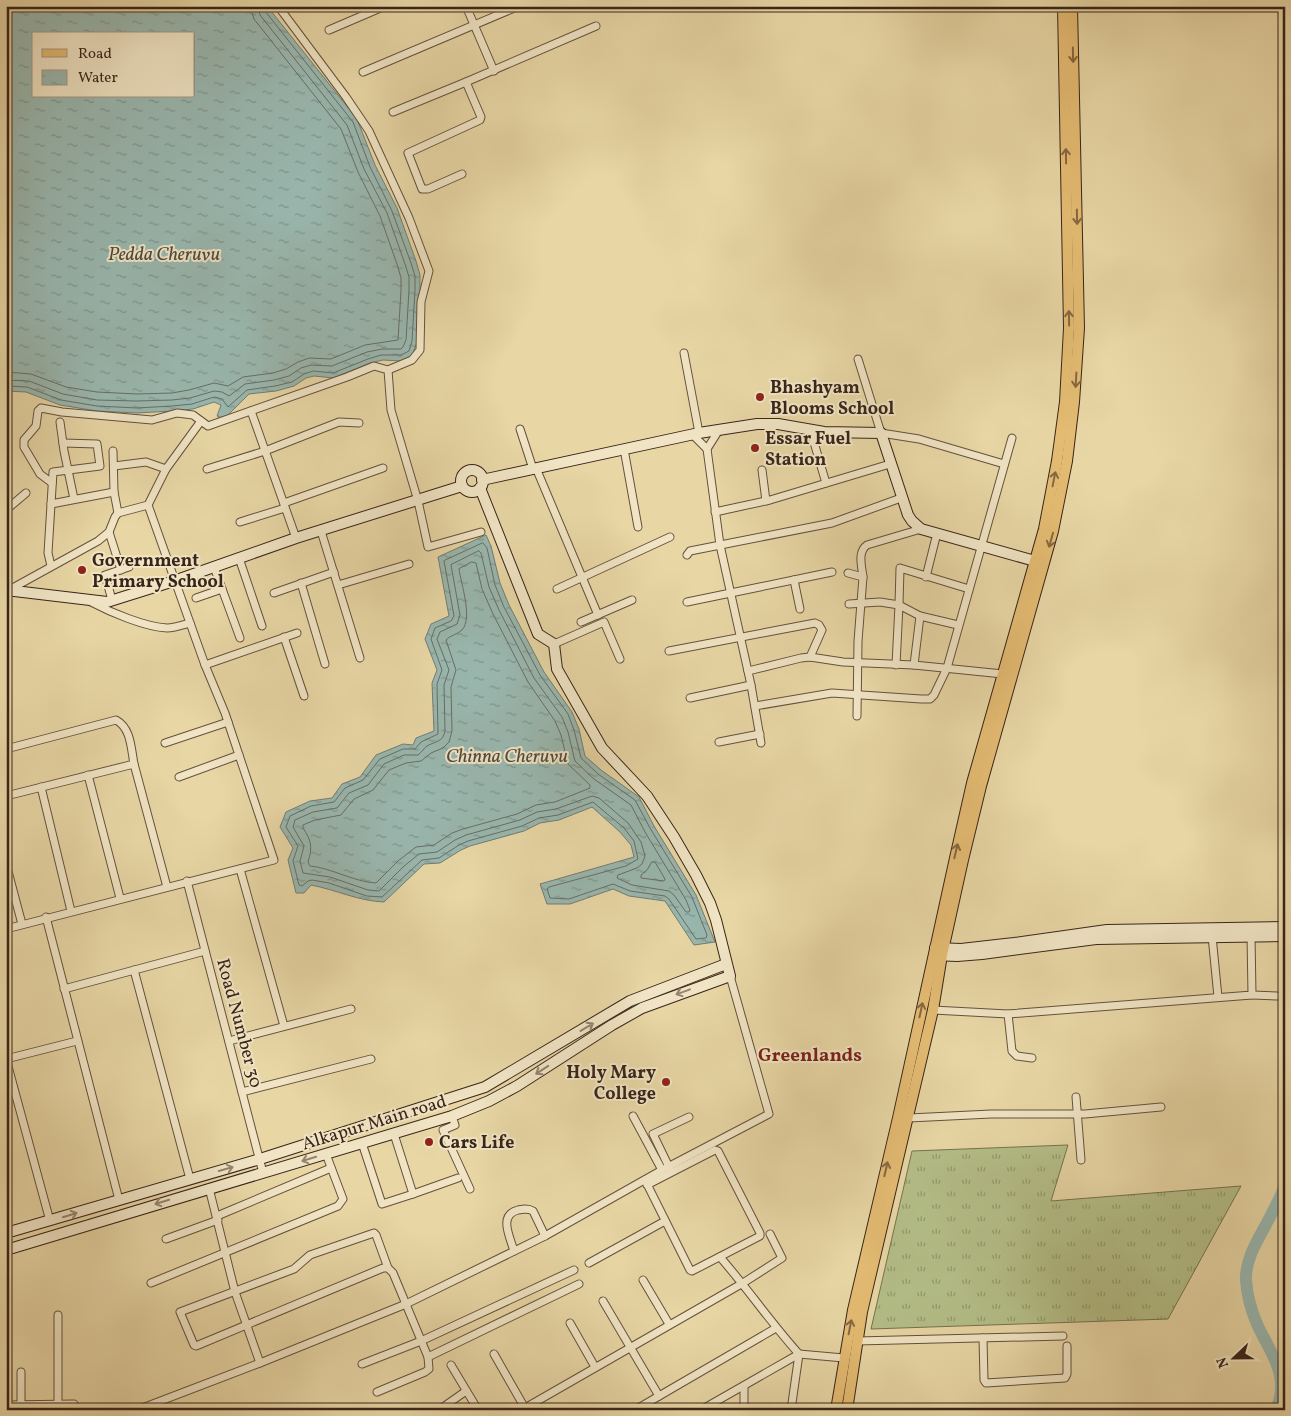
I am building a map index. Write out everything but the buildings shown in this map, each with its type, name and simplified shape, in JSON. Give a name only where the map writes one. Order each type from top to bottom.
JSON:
[{"type":"main road","points":[[846,1410],[862,1312],[933,1010],[938,952],[972,783],[1044,529],[1057,461],[1065,402],[1070,328],[1063,6]]},
{"type":"main road","points":[[836,1410],[853,1310],[938,952],[981,786],[1053,531],[1067,461],[1074,402],[1079,328],[1072,6]]},
{"type":"street","points":[[52,483],[40,474],[24,447],[24,440],[36,426],[38,411],[41,408],[62,412],[152,420],[177,414],[193,415],[208,426],[374,366],[388,370],[412,360],[420,350],[421,302],[429,271],[409,218],[369,131],[278,6]]},
{"type":"street","points":[[329,30],[385,6]]},
{"type":"street","points":[[466,6],[494,70]]},
{"type":"street","points":[[363,72],[519,6]]},
{"type":"street","points":[[393,112],[596,26]]},
{"type":"street","points":[[462,174],[428,189],[422,189],[408,152],[480,120],[481,117],[466,82]]},
{"type":"street","points":[[684,352],[696,433],[707,449],[720,544],[751,685],[761,743]]},
{"type":"street","points":[[858,359],[901,498],[912,521],[921,529],[1035,561]]},
{"type":"street","points":[[388,370],[391,410],[418,501],[428,547],[481,532]]},
{"type":"street","points":[[251,411],[296,538]]},
{"type":"street","points":[[6,928],[274,860],[228,722],[174,581],[148,505],[166,469],[201,421]]},
{"type":"street","points":[[60,422],[74,499]]},
{"type":"street","points":[[207,469],[265,451],[339,422],[359,423]]},
{"type":"street","points":[[462,486],[470,492],[481,484],[534,468],[696,433],[763,424],[778,424],[824,432],[881,433],[919,439],[1004,464]]},
{"type":"street","points":[[520,429],[534,468],[598,615]]},
{"type":"street","points":[[810,429],[826,483]]},
{"type":"street","points":[[707,449],[719,430]]},
{"type":"street","points":[[755,706],[826,694],[858,694],[930,699],[934,695],[947,668],[1012,438]]},
{"type":"street","points":[[51,566],[48,554],[53,472],[100,466],[97,444],[63,443]]},
{"type":"street","points":[[624,449],[638,527]]},
{"type":"street","points":[[113,451],[114,492],[118,513]]},
{"type":"street","points":[[114,466],[146,462],[166,469]]},
{"type":"street","points":[[715,512],[766,501],[890,464]]},
{"type":"street","points":[[240,522],[383,468]]},
{"type":"street","points":[[462,486],[462,476],[469,470],[476,471],[481,476],[481,484],[538,634],[554,644]]},
{"type":"street","points":[[762,470],[766,501]]},
{"type":"street","points":[[7,590],[107,602],[174,581],[296,538],[462,486]]},
{"type":"street","points":[[6,510],[26,492]]},
{"type":"street","points":[[51,504],[114,492]]},
{"type":"street","points":[[687,555],[690,551],[720,544],[832,523],[901,498]]},
{"type":"street","points":[[7,590],[98,541],[109,532],[118,513],[148,505]]},
{"type":"street","points":[[858,716],[858,663],[864,577],[861,554],[863,548],[867,545],[921,529]]},
{"type":"street","points":[[321,531],[360,658]]},
{"type":"street","points":[[109,532],[120,570]]},
{"type":"street","points":[[926,577],[937,533]]},
{"type":"street","points":[[557,589],[670,537]]},
{"type":"street","points":[[240,558],[262,626]]},
{"type":"street","points":[[338,585],[409,564]]},
{"type":"street","points":[[112,600],[105,575],[129,567]]},
{"type":"street","points":[[214,567],[240,638]]},
{"type":"street","points":[[896,665],[900,568],[969,589]]},
{"type":"street","points":[[274,592],[334,572]]},
{"type":"street","points":[[687,602],[832,572]]},
{"type":"street","points":[[848,573],[864,577]]},
{"type":"street","points":[[794,580],[800,609]]},
{"type":"street","points":[[301,583],[325,664]]},
{"type":"street","points":[[196,598],[222,589]]},
{"type":"street","points":[[86,600],[104,609],[154,627],[169,628],[190,623]]},
{"type":"street","points":[[581,622],[632,600]]},
{"type":"street","points":[[848,604],[880,602],[899,605],[920,616],[958,624]]},
{"type":"street","points":[[914,665],[920,616]]},
{"type":"street","points":[[554,644],[604,622],[620,659]]},
{"type":"street","points":[[669,651],[815,623],[822,630],[810,657]]},
{"type":"street","points":[[205,665],[296,633]]},
{"type":"street","points":[[284,637],[304,696]]},
{"type":"street","points":[[554,644],[557,668],[602,748],[647,796],[696,875],[710,903],[769,1114],[669,1166],[646,1182]]},
{"type":"street","points":[[748,672],[810,657],[858,663],[914,665],[1003,674]]},
{"type":"street","points":[[690,698],[751,685]]},
{"type":"street","points":[[6,749],[116,720],[122,723],[127,729],[134,764],[166,887]]},
{"type":"street","points":[[166,743],[228,722]]},
{"type":"street","points":[[719,742],[760,734]]},
{"type":"street","points":[[178,777],[239,755]]},
{"type":"street","points":[[6,796],[134,764]]},
{"type":"street","points":[[88,775],[120,898]]},
{"type":"street","points":[[41,787],[71,911]]},
{"type":"street","points":[[6,864],[22,924]]},
{"type":"street","points":[[240,869],[284,1026]]},
{"type":"street","name":"Road Number 30","points":[[187,881],[263,1173]]},
{"type":"street","points":[[46,917],[119,1200]]},
{"type":"street","points":[[938,952],[988,950],[1094,935],[1285,927]]},
{"type":"street","points":[[1172,933],[1212,936],[1285,936]]},
{"type":"street","points":[[1251,935],[1252,995]]},
{"type":"street","points":[[1212,936],[1218,997]]},
{"type":"street","points":[[64,989],[205,951]]},
{"type":"street","name":"Alkapur Main road","points":[[6,1233],[260,1159],[476,1090],[490,1084],[630,1001],[726,964]]},
{"type":"street","points":[[134,970],[190,1179]]},
{"type":"street","name":"Alkapur Main road","points":[[6,1250],[452,1116],[518,1086],[612,1025],[642,1008],[730,976]]},
{"type":"street","points":[[933,1010],[1008,1014],[1218,997],[1277,996]]},
{"type":"street","points":[[229,1041],[351,1009]]},
{"type":"street","points":[[1008,1014],[1012,1051],[1017,1056],[1032,1058]]},
{"type":"street","points":[[50,1221],[6,1060],[77,1041]]},
{"type":"street","points":[[242,1092],[371,1059]]},
{"type":"street","points":[[490,1084],[497,1097]]},
{"type":"street","points":[[1076,1097],[1080,1160]]},
{"type":"street","points":[[909,1118],[991,1114],[1077,1114],[1161,1107]]},
{"type":"street","points":[[452,1116],[455,1125],[443,1130],[470,1189]]},
{"type":"street","points":[[633,1116],[662,1170]]},
{"type":"street","points":[[669,1166],[653,1134],[689,1117]]},
{"type":"street","points":[[394,1134],[412,1194]]},
{"type":"street","points":[[362,1143],[382,1204],[458,1178]]},
{"type":"street","points":[[137,1410],[154,1407],[406,1304],[545,1236],[646,1182],[715,1150],[718,1151],[760,1236],[692,1271],[646,1182]]},
{"type":"street","points":[[151,1283],[338,1206],[343,1199],[326,1154]]},
{"type":"street","points":[[166,1239],[331,1168]]},
{"type":"street","points":[[209,1188],[235,1292],[260,1363]]},
{"type":"street","points":[[514,1251],[506,1223],[508,1216],[512,1212],[528,1208],[533,1210],[545,1236]]},
{"type":"street","points":[[589,1263],[666,1221]]},
{"type":"street","points":[[377,1392],[429,1369],[428,1357],[374,1233],[310,1255],[294,1269],[180,1312],[196,1346],[383,1268],[388,1268]]},
{"type":"street","points":[[494,1354],[526,1409],[629,1347],[743,1283],[782,1258],[770,1234]]},
{"type":"street","points":[[720,1258],[743,1283],[776,1328],[799,1354],[791,1410]]},
{"type":"street","points":[[362,1364],[421,1341],[574,1270]]},
{"type":"street","points":[[643,1280],[669,1324]]},
{"type":"street","points":[[428,1357],[579,1284]]},
{"type":"street","points":[[603,1301],[659,1396]]},
{"type":"street","points":[[58,1315],[58,1404]]},
{"type":"street","points":[[570,1323],[595,1367]]},
{"type":"street","points":[[635,1410],[776,1328]]},
{"type":"street","points":[[858,1341],[1063,1336]]},
{"type":"street","points":[[983,1338],[984,1380],[986,1383],[1065,1378],[1067,1374],[1066,1346]]},
{"type":"street","points":[[701,1410],[799,1354],[844,1358]]},
{"type":"street","points":[[451,1365],[474,1408]]},
{"type":"street","points":[[21,1372],[14,1406],[47,1407],[58,1404],[74,1404]]},
{"type":"street","points":[[744,1386],[744,1410]]},
{"type":"street","points":[[438,1410],[466,1391]]},
{"type":"green space","points":[[1068,1145],[1051,1201],[1241,1186],[1168,1319],[871,1329],[912,1151]]},
{"type":"water","name":"Pedda Cheruvu","points":[[6,6],[267,6],[357,119],[375,165],[397,208],[420,275],[417,342],[413,353],[409,358],[402,361],[383,360],[370,363],[333,378],[314,376],[306,378],[294,386],[276,391],[249,394],[227,416],[219,418],[217,416],[221,405],[214,402],[193,409],[172,411],[137,413],[97,411],[60,405],[26,392],[6,391]]},
{"type":"water","name":"Chinna Cheruvu","points":[[486,535],[491,546],[500,583],[509,605],[544,672],[572,712],[579,729],[585,756],[639,797],[654,826],[696,895],[715,942],[694,945],[665,901],[629,896],[613,889],[570,904],[547,904],[540,884],[634,857],[631,845],[620,832],[592,807],[559,820],[540,823],[524,831],[470,846],[440,863],[424,864],[384,902],[365,900],[311,885],[304,893],[296,893],[288,860],[293,848],[280,827],[286,812],[310,801],[332,798],[342,784],[360,777],[376,755],[403,744],[413,745],[416,738],[434,731],[432,683],[437,670],[425,639],[431,624],[449,616],[438,557]]},
{"type":"waterway","points":[[1276,1410],[1280,1397],[1280,1375],[1273,1355],[1253,1313],[1248,1297],[1246,1271],[1251,1254],[1285,1186]]},
{"type":"place","name":"Bhashyam Blooms School","points":[[760,397]]},
{"type":"place","name":"Essar Fuel Station","points":[[755,448]]},
{"type":"place","name":"Government Primary School","points":[[82,570]]},
{"type":"place","name":"Holy Mary College","points":[[666,1082]]},
{"type":"place","name":"Cars Life","points":[[429,1142]]},
{"type":"district","name":"Greenlands","points":[[810,1054]]}]
